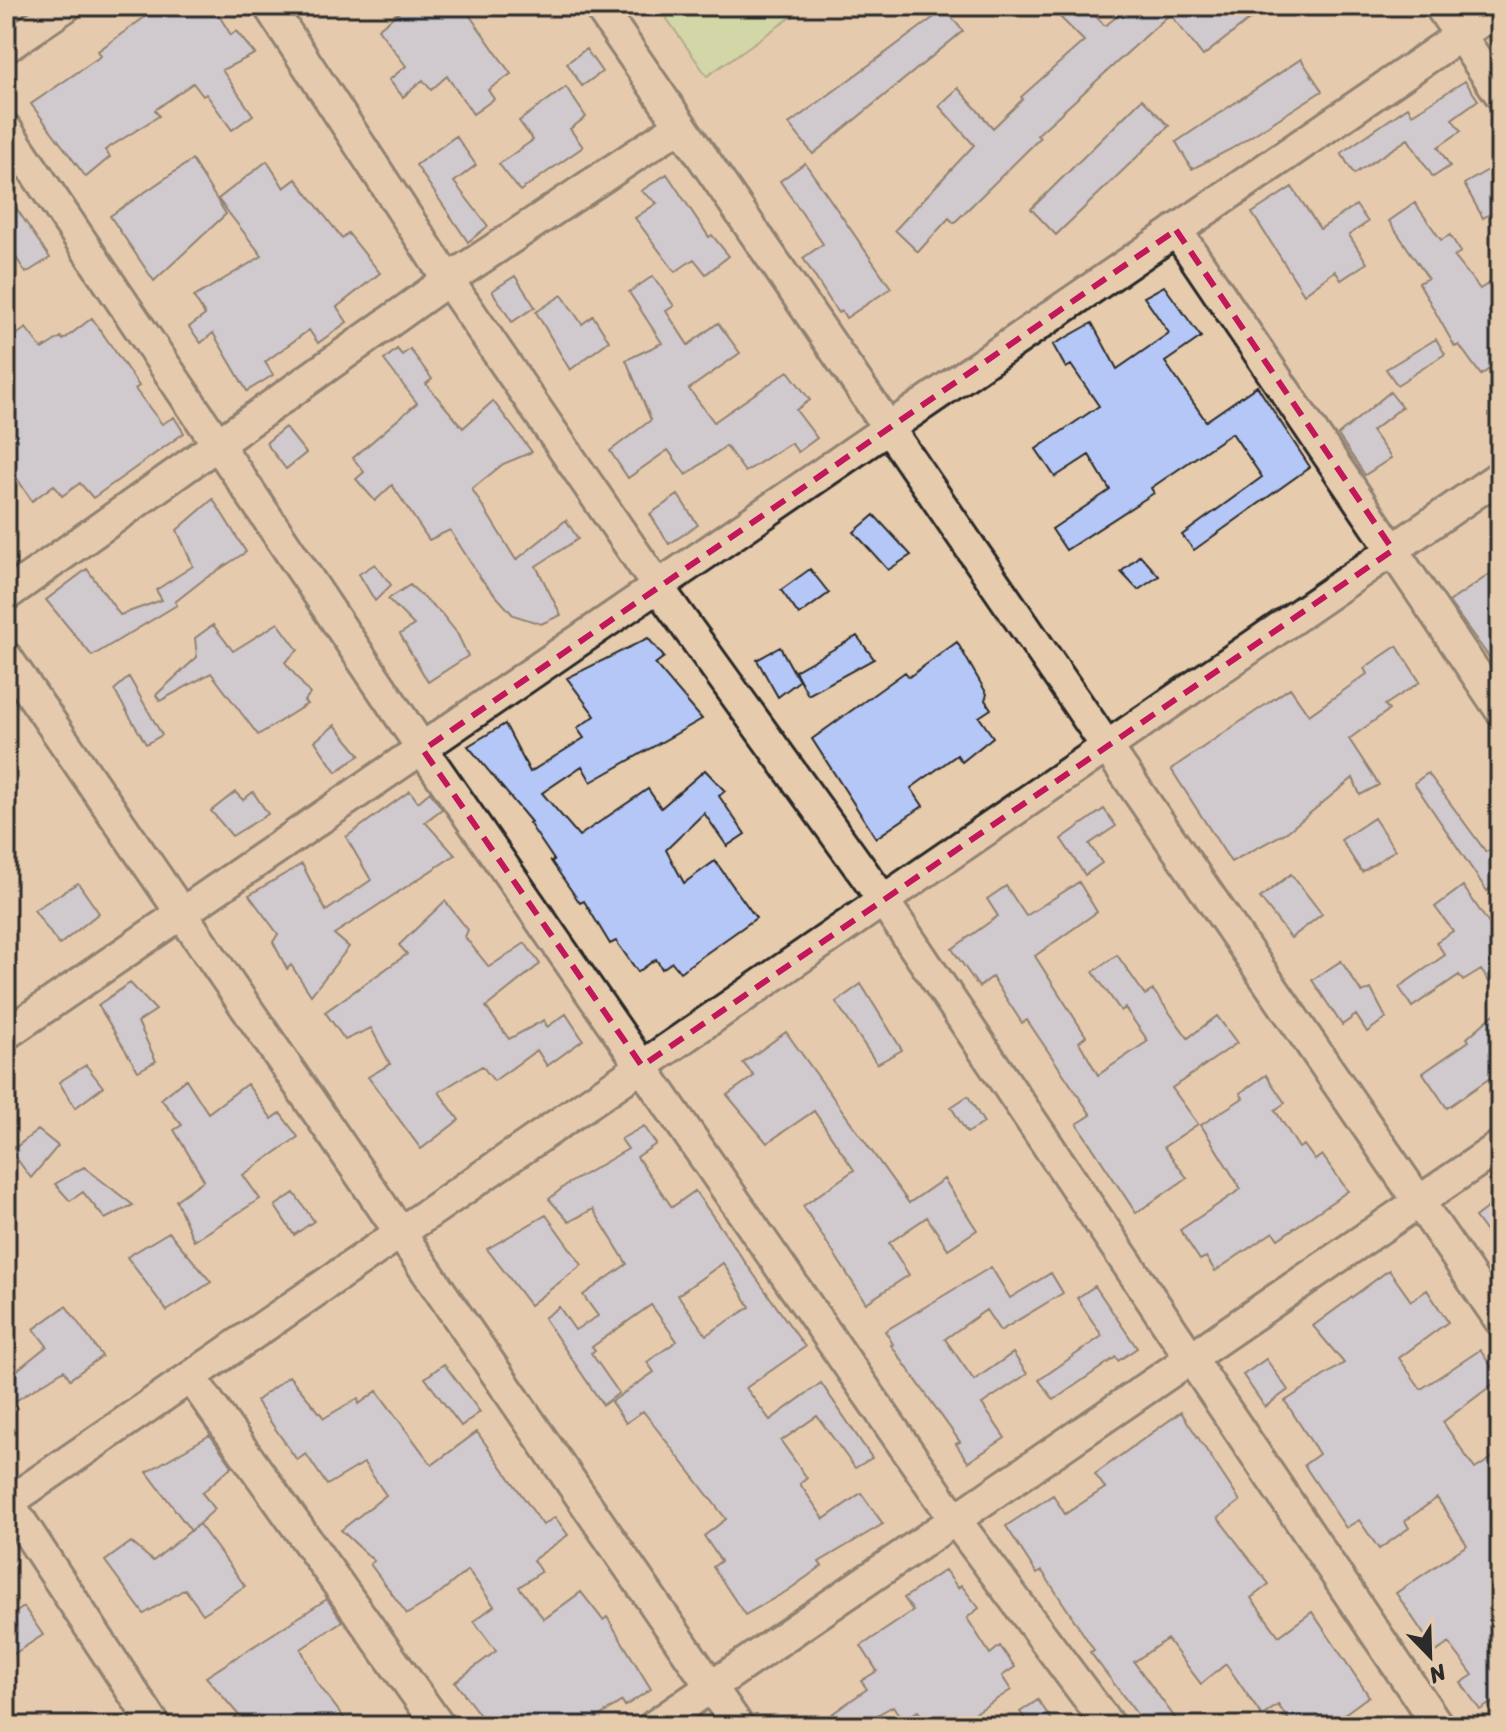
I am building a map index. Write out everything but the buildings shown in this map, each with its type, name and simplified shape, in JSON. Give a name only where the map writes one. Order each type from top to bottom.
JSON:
[{"type":"street","points":[[6,47],[66,6]]},
{"type":"street","points":[[269,6],[448,280],[658,587],[883,900],[1438,1726]]},
{"type":"street","points":[[599,6],[1500,1320]]},
{"type":"street","points":[[1440,6],[1500,94]]},
{"type":"street","points":[[6,1034],[1500,8]]},
{"type":"street","points":[[6,595],[448,280],[681,125]]},
{"type":"street","points":[[6,129],[423,750],[954,1518],[1109,1726]]},
{"type":"street","points":[[1176,230],[1500,709]]},
{"type":"street","points":[[155,1726],[7,1501],[192,1379],[399,1233],[1500,476]]},
{"type":"street","points":[[6,657],[738,1726]]},
{"type":"street","points":[[654,1726],[1500,1146]]},
{"type":"street","points":[[192,1379],[439,1726]]},
{"type":"highlighted area","points":[[1176,230],[1393,550],[642,1066],[423,750]]},
{"type":"green space","points":[[658,6],[807,6],[707,76]]}]
